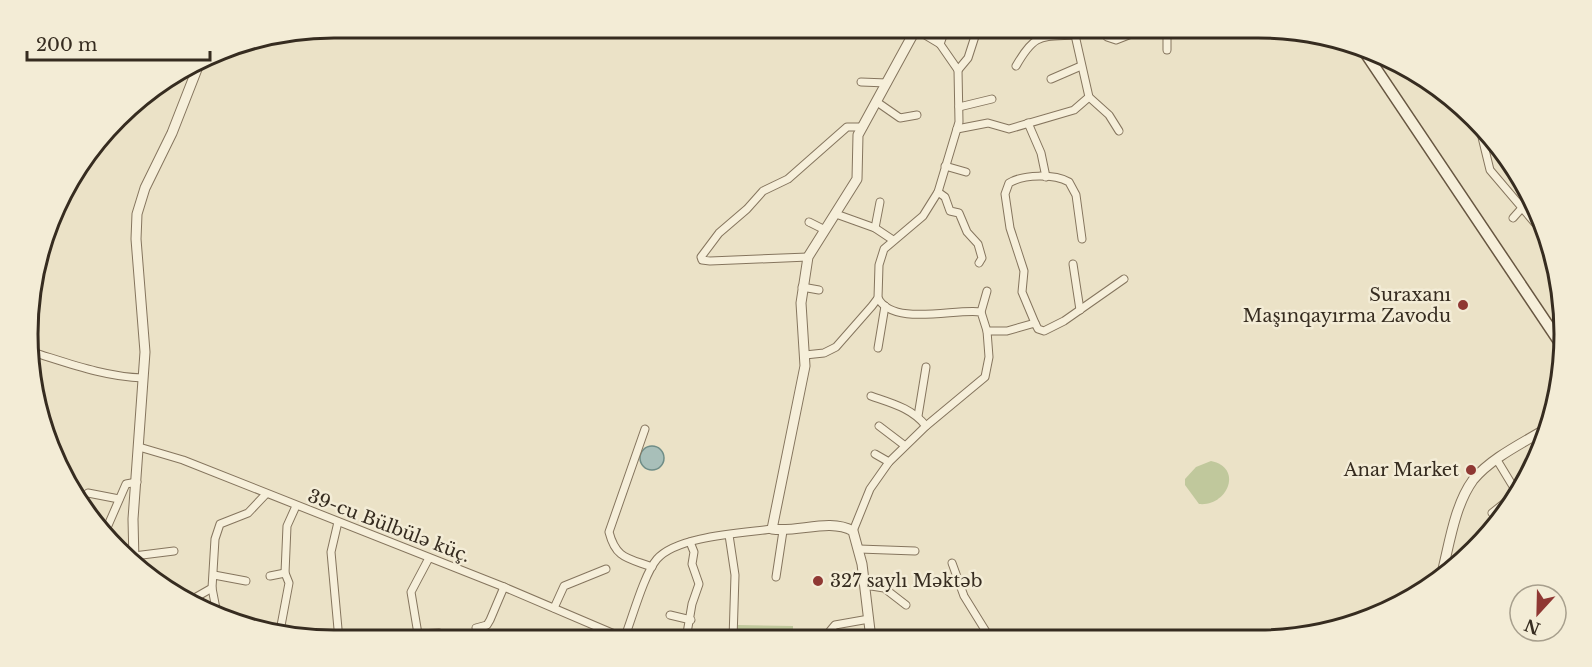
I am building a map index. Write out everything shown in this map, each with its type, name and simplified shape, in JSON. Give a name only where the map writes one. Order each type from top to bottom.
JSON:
[{"type":"main road","points":[[1377,62],[1554,334]]},
{"type":"street","points":[[772,529],[803,376],[805,355],[801,303],[808,257],[857,179],[856,142],[911,38]]},
{"type":"street","points":[[805,355],[824,353],[836,347],[878,298],[879,265],[885,249],[923,216],[938,192],[957,129],[958,70],[940,44],[931,38]]},
{"type":"street","points":[[940,44],[942,38]]},
{"type":"street","points":[[958,70],[968,58],[974,38]]},
{"type":"street","points":[[1016,66],[1033,43],[1042,38]]},
{"type":"street","points":[[1076,38],[1089,97],[1109,115],[1119,130]]},
{"type":"street","points":[[1167,38],[1167,50]]},
{"type":"street","points":[[1051,80],[1082,66]]},
{"type":"street","points":[[134,552],[133,519],[144,333],[136,240],[137,214],[145,188],[172,133],[196,71]]},
{"type":"street","points":[[861,82],[887,83]]},
{"type":"street","points":[[957,129],[988,123],[1005,129],[1074,110],[1089,97]]},
{"type":"street","points":[[959,107],[992,99]]},
{"type":"street","points":[[877,102],[900,118],[917,115]]},
{"type":"street","points":[[1028,123],[1041,153],[1046,177]]},
{"type":"street","points":[[808,257],[710,261],[702,260],[701,256],[719,233],[747,209],[763,190],[788,179],[847,127],[863,127]]},
{"type":"street","points":[[1483,140],[1490,170],[1532,220]]},
{"type":"street","points":[[945,166],[966,172]]},
{"type":"street","points":[[1082,238],[1074,188],[1062,179],[1046,177],[1012,181],[1005,194],[1010,228],[1024,271],[1022,292],[1038,329],[1044,331],[1080,310],[1124,279]]},
{"type":"street","points":[[938,192],[945,197],[950,211],[959,213],[967,232],[978,244],[982,258],[979,263]]},
{"type":"street","points":[[875,228],[879,202]]},
{"type":"street","points":[[1513,218],[1521,209]]},
{"type":"street","points":[[836,214],[875,228],[893,240]]},
{"type":"street","points":[[810,222],[825,230]]},
{"type":"street","points":[[1073,264],[1080,310]]},
{"type":"street","points":[[802,287],[819,290]]},
{"type":"street","points":[[870,630],[859,549],[853,531],[870,489],[890,462],[926,426],[985,377],[989,365],[987,331],[981,312],[987,291]]},
{"type":"street","points":[[878,298],[885,306],[917,314],[981,312]]},
{"type":"street","points":[[878,348],[885,306]]},
{"type":"street","points":[[987,331],[1007,331],[1035,323]]},
{"type":"street","points":[[38,354],[124,378],[143,378]]},
{"type":"street","points":[[918,416],[926,367]]},
{"type":"street","points":[[871,396],[918,416],[926,426]]},
{"type":"street","points":[[879,426],[904,446]]},
{"type":"street","points":[[645,429],[609,532],[614,549],[618,554],[652,567]]},
{"type":"street","points":[[1445,563],[1467,490],[1477,476],[1497,460],[1537,435]]},
{"type":"street","name":"39-cu Bülbülə küç.","points":[[139,447],[183,460],[504,587],[604,630]]},
{"type":"street","points":[[875,454],[890,462]]},
{"type":"street","points":[[1497,460],[1513,485]]},
{"type":"street","points":[[108,525],[126,484],[136,482]]},
{"type":"street","points":[[88,493],[119,499]]},
{"type":"street","points":[[215,605],[212,588],[215,538],[220,524],[249,513],[266,494]]},
{"type":"street","points":[[281,625],[289,583],[285,573],[287,526],[296,506]]},
{"type":"street","points":[[1492,513],[1496,510]]},
{"type":"street","points":[[338,522],[331,552],[338,630]]},
{"type":"street","points":[[628,630],[652,567],[660,556],[690,542],[772,529],[783,531],[836,525],[853,531]]},
{"type":"street","points":[[776,577],[783,531]]},
{"type":"street","points":[[729,535],[735,575],[733,630]]},
{"type":"street","points":[[688,630],[692,604],[699,584],[692,564],[694,552],[690,542]]},
{"type":"street","points":[[859,549],[915,551]]},
{"type":"street","points":[[140,558],[174,551]]},
{"type":"street","points":[[417,630],[411,592],[429,558]]},
{"type":"street","points":[[952,563],[964,596],[985,630]]},
{"type":"street","points":[[554,608],[564,586],[606,569]]},
{"type":"street","points":[[270,576],[285,573]]},
{"type":"street","points":[[213,575],[246,582]]},
{"type":"street","points":[[865,585],[884,588],[906,605]]},
{"type":"street","points":[[476,628],[487,625],[504,587]]},
{"type":"street","points":[[198,596],[212,588]]},
{"type":"street","points":[[670,615],[690,620]]},
{"type":"street","points":[[831,630],[835,625],[869,619]]},
{"type":"green space","points":[[1211,461],[1221,465],[1227,471],[1228,486],[1217,500],[1199,504],[1185,485],[1185,479],[1196,467]]},
{"type":"green space","points":[[738,625],[793,626],[793,630],[738,630]]},
{"type":"water","points":[[652,446],[657,447],[663,453],[663,463],[657,469],[652,470],[647,469],[641,463],[640,458],[641,453],[647,447]]},
{"type":"place","name":"Suraxanı Maşınqayırma Zavodu","points":[[1463,305]]},
{"type":"place","name":"Anar Market","points":[[1471,470]]},
{"type":"place","name":"327 saylı Məktəb","points":[[818,581]]}]
